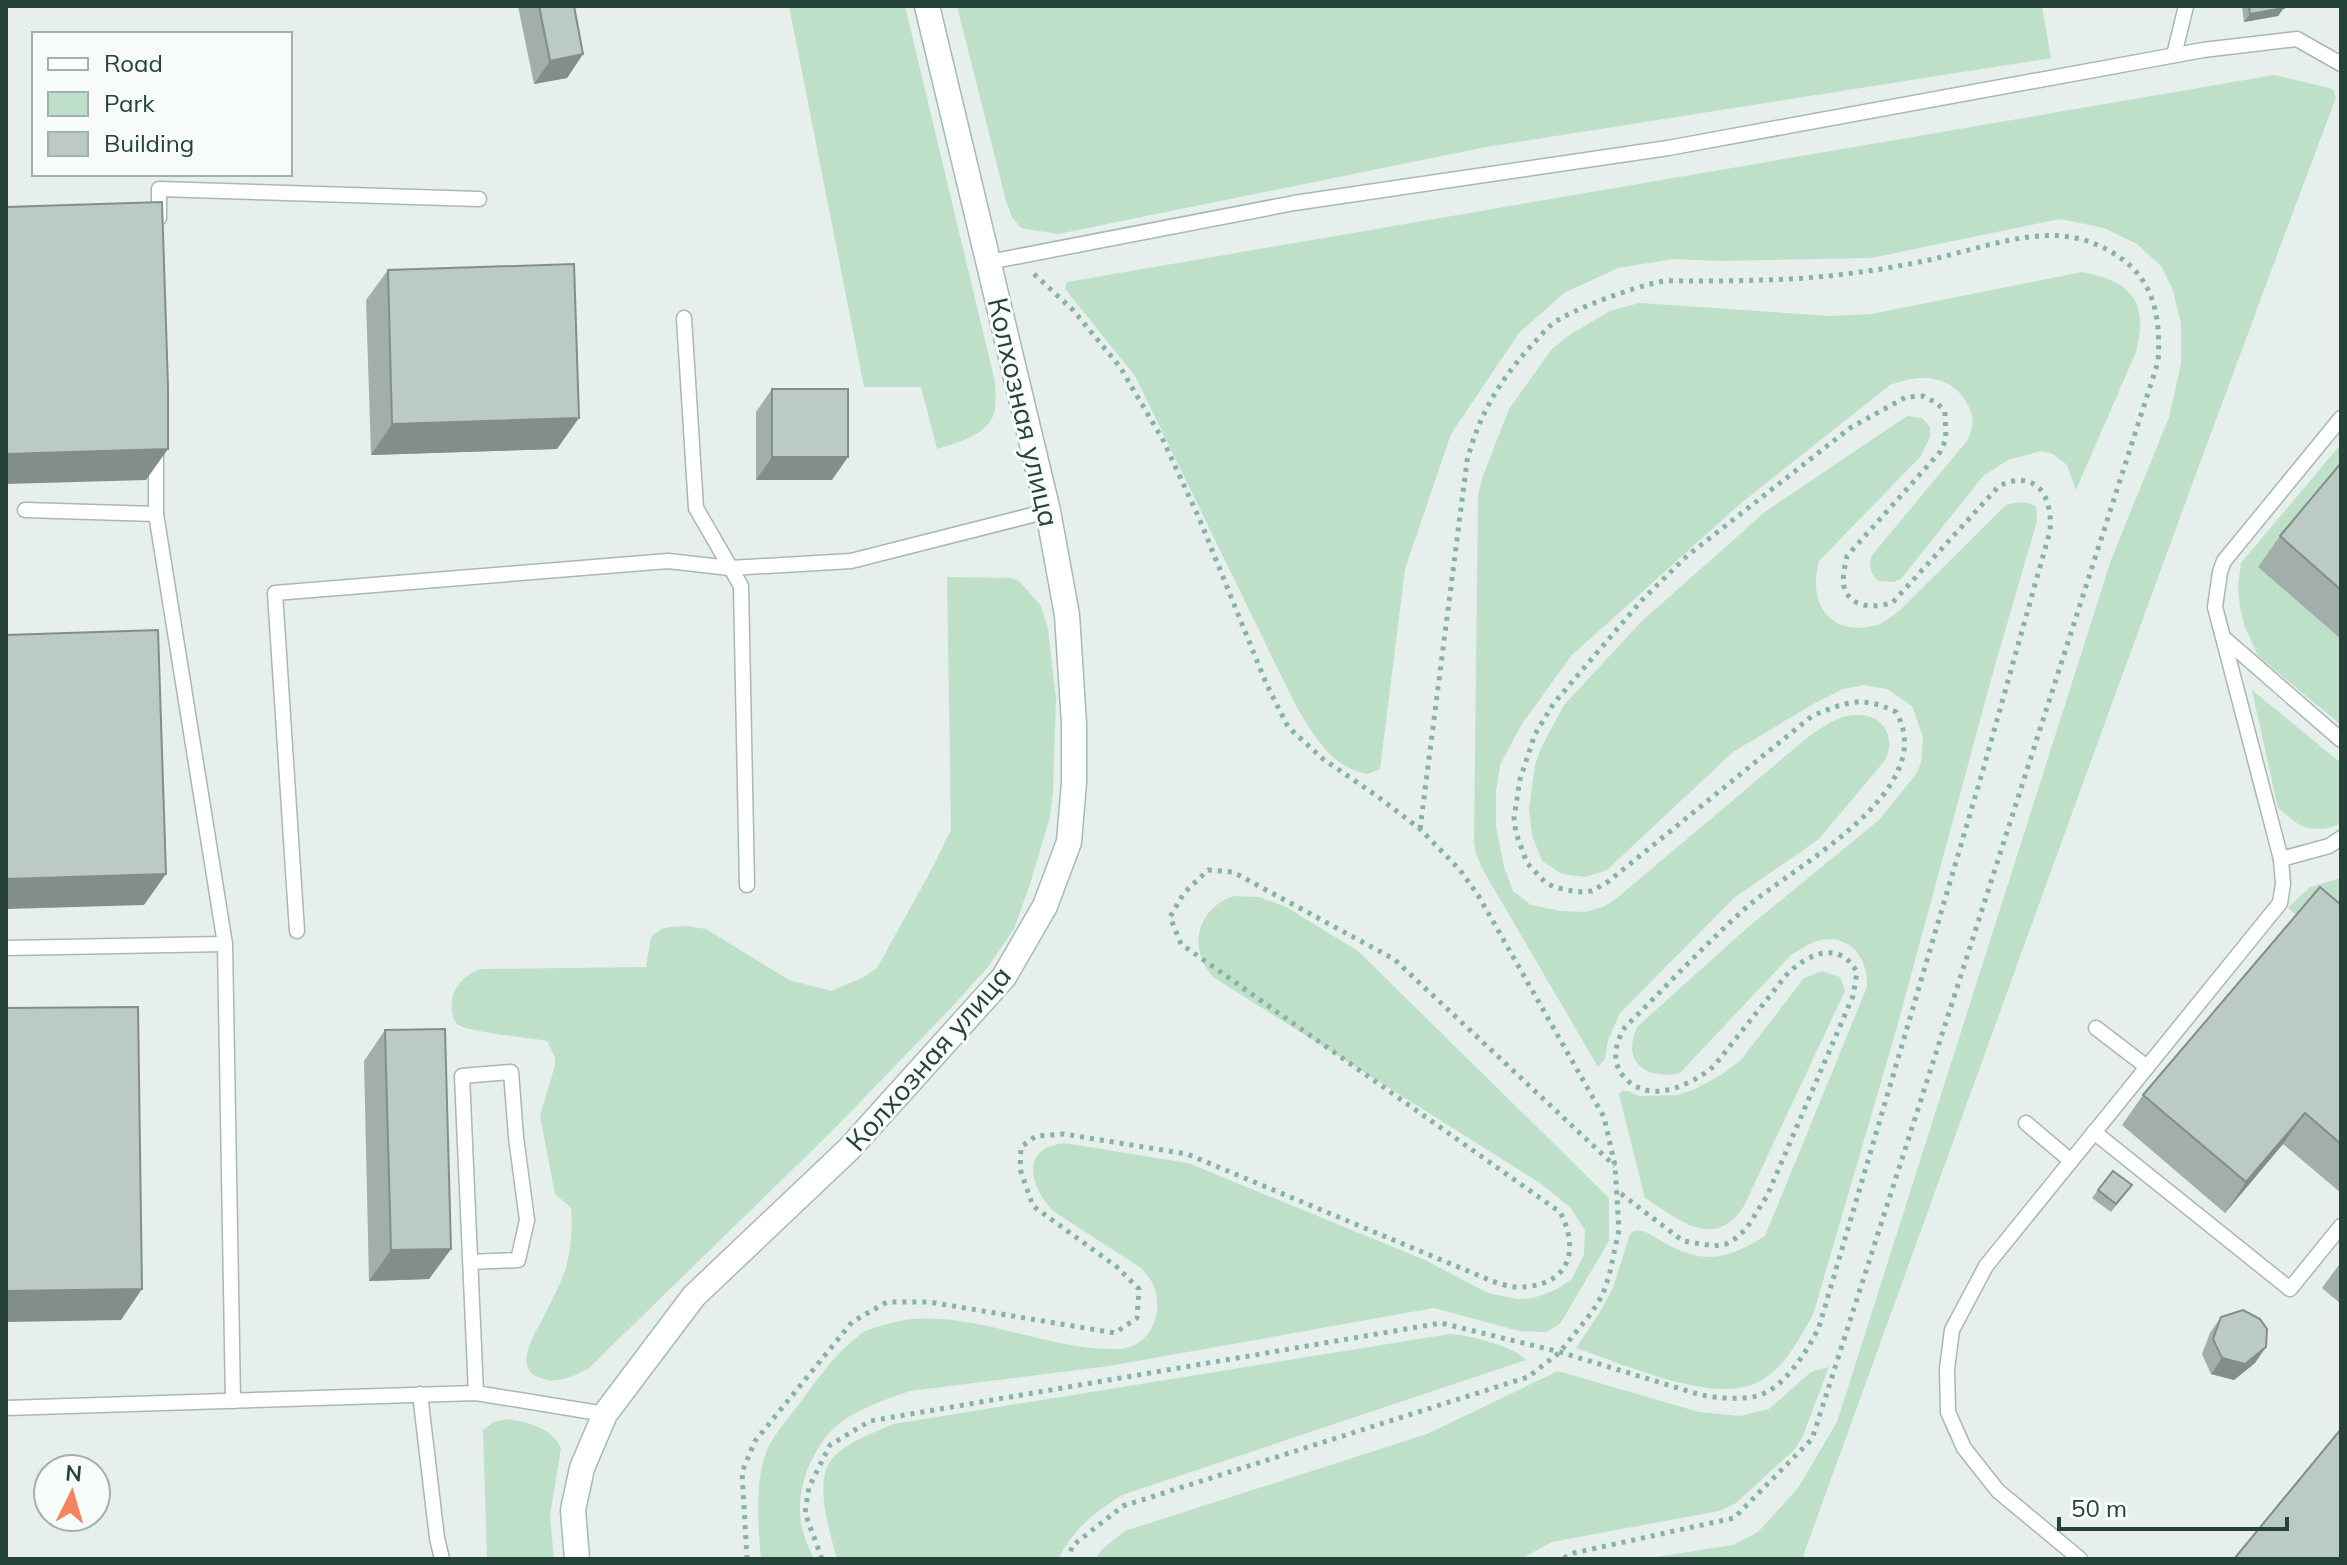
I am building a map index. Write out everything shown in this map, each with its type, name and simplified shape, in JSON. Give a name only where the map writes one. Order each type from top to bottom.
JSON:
[{"type":"main road","name":"Колхозная улица","points":[[577,1559],[573,1510],[582,1468],[605,1414],[694,1296],[849,1149],[1004,977],[1045,906],[1069,842],[1074,782],[1074,724],[1067,615],[1048,511],[927,6]]},
{"type":"lane","points":[[2174,55],[2186,6]]},
{"type":"lane","points":[[989,262],[1294,203],[1668,148],[2174,55],[2297,39],[2341,64]]},
{"type":"lane","points":[[159,235],[159,189],[479,199]]},
{"type":"lane","points":[[684,318],[696,508],[741,586],[747,885]]},
{"type":"lane","points":[[2080,1559],[1998,1491],[1964,1448],[1948,1412],[1947,1369],[1952,1330],[1986,1266],[2280,903],[2283,884],[2281,859],[2215,607],[2224,561],[2341,418]]},
{"type":"lane","points":[[157,437],[156,514],[225,944],[233,1401]]},
{"type":"lane","points":[[25,510],[156,514]]},
{"type":"lane","points":[[297,931],[275,593],[668,561],[730,568],[851,561],[1048,511]]},
{"type":"lane","points":[[2225,639],[2341,740]]},
{"type":"lane","points":[[2281,859],[2329,846],[2341,838]]},
{"type":"lane","points":[[6,948],[225,944]]},
{"type":"lane","points":[[2096,1028],[2147,1067]]},
{"type":"lane","points":[[470,1262],[518,1260],[527,1220],[511,1072],[462,1076],[470,1262],[476,1393]]},
{"type":"lane","points":[[2026,1123],[2071,1161]]},
{"type":"lane","points":[[2094,1132],[2290,1289],[2341,1226]]},
{"type":"lane","points":[[6,1408],[476,1393],[605,1414]]},
{"type":"lane","points":[[420,1394],[442,1559]]},
{"type":"path","points":[[1420,829],[1467,461],[1475,430],[1494,392],[1553,323],[1587,306],[1661,281],[1766,280],[1852,273],[2043,235],[2067,235],[2089,241],[2113,252],[2135,268],[2157,311],[2160,335],[2158,362],[1812,1439],[1734,1518],[1574,1553],[1562,1559]]},
{"type":"path","points":[[1015,257],[1073,310],[1120,367],[1163,440],[1199,518],[1266,683],[1288,727],[1323,759],[1420,829],[1460,870],[1486,909],[1604,1117],[1615,1166],[1619,1230],[1609,1276],[1592,1312],[1560,1352],[1528,1377],[1123,1506],[1072,1546],[1069,1559]]},
{"type":"path","points":[[822,1559],[805,1513],[809,1487],[830,1445],[870,1421],[1428,1323],[1453,1325],[1560,1352],[1701,1395],[1720,1398],[1759,1396],[1774,1387],[1807,1352],[1819,1327],[2050,531],[2050,509],[2041,488],[2033,483],[2009,481],[1999,486],[1893,602],[1865,605],[1845,592],[1843,575],[1847,556],[1940,452],[1946,439],[1945,412],[1937,403],[1923,396],[1906,397],[1850,428],[1687,556],[1642,600],[1554,703],[1532,741],[1516,799],[1516,833],[1527,863],[1537,876],[1554,887],[1577,892],[1592,891],[1609,881],[1812,716],[1847,703],[1864,701],[1896,712],[1905,735],[1905,751],[1899,772],[1878,801],[1844,835],[1749,905],[1625,1027],[1616,1047],[1618,1066],[1629,1082],[1648,1091],[1674,1088],[1704,1075],[1714,1066],[1788,973],[1802,960],[1815,954],[1829,953],[1843,956],[1852,964],[1857,972],[1853,996],[1767,1196],[1746,1229],[1726,1244],[1699,1245],[1683,1241],[1616,1190]]},
{"type":"path","points":[[747,1559],[742,1472],[755,1441],[852,1322],[887,1302],[929,1302],[1115,1333],[1137,1318],[1139,1289],[1117,1267],[1033,1206],[1020,1169],[1021,1147],[1036,1136],[1064,1134],[1187,1154],[1514,1288],[1553,1279],[1566,1268],[1571,1243],[1568,1227],[1560,1212],[1181,944],[1170,917],[1184,893],[1208,870],[1233,872],[1394,959],[1615,1166]]},
{"type":"green space","points":[[789,6],[905,6],[995,382],[995,408],[989,423],[977,434],[961,441],[937,449],[921,387],[864,387]]},
{"type":"green space","points":[[957,6],[2042,6],[2051,58],[1486,147],[1058,234],[1021,228],[1012,217]]},
{"type":"green space","points":[[2274,75],[2333,89],[2336,98],[2133,645],[1802,1559],[1643,1559],[1733,1545],[1758,1532],[1798,1488],[1837,1422],[2111,560],[2169,417],[2181,364],[2181,323],[2173,291],[2162,267],[2137,244],[2104,228],[2060,219],[1871,258],[1673,259],[1618,268],[1564,293],[1519,333],[1451,434],[1405,569],[1380,769],[1368,774],[1344,765],[1324,748],[1295,704],[1135,376],[1065,289],[1067,282]]},
{"type":"green space","points":[[2082,272],[2113,281],[2124,288],[2138,307],[2140,319],[2136,352],[2076,490],[2067,465],[2053,454],[2041,451],[2008,460],[1983,476],[1901,579],[1879,581],[1870,569],[1873,554],[1967,441],[1972,423],[1972,414],[1961,395],[1944,382],[1924,378],[1890,385],[1740,504],[1571,656],[1522,724],[1500,765],[1496,791],[1496,826],[1504,867],[1513,891],[1531,905],[1586,912],[1617,898],[1808,737],[1829,723],[1843,717],[1864,715],[1880,723],[1889,738],[1886,759],[1819,839],[1734,898],[1620,1013],[1608,1040],[1605,1059],[1598,1067],[1483,870],[1474,841],[1478,495],[1509,409],[1551,350],[1568,336],[1610,311],[1639,303],[1830,316],[1871,314]]},
{"type":"green space","points":[[1907,416],[1922,418],[1930,427],[1930,437],[1921,456],[1819,561],[1816,577],[1820,604],[1835,622],[1861,628],[1888,619],[2006,505],[2029,503],[2036,507],[2037,521],[1897,1027],[1813,1315],[1789,1354],[1764,1379],[1735,1389],[1690,1385],[1576,1348],[1613,1288],[1630,1234],[1634,1231],[1645,1232],[1678,1249],[1703,1257],[1726,1255],[1765,1236],[1867,987],[1867,976],[1860,956],[1845,943],[1826,939],[1805,946],[1791,955],[1680,1073],[1657,1074],[1640,1066],[1632,1050],[1637,1027],[1747,928],[1879,820],[1916,774],[1921,763],[1923,737],[1912,706],[1887,689],[1864,685],[1843,689],[1733,752],[1607,870],[1586,877],[1562,874],[1542,861],[1532,835],[1529,809],[1535,765],[1564,705],[1642,621],[1766,511]]},
{"type":"green space","points":[[2341,444],[2341,725],[2258,656],[2245,627],[2238,586],[2241,563]]},
{"type":"green space","points":[[947,577],[1012,578],[1020,582],[1041,606],[1048,629],[1056,699],[1053,792],[1050,817],[1014,929],[988,967],[834,1129],[589,1368],[557,1380],[536,1376],[529,1370],[527,1354],[563,1276],[572,1221],[571,1208],[555,1194],[540,1116],[555,1057],[547,1041],[458,1025],[452,1010],[455,990],[480,969],[646,967],[651,937],[661,929],[687,926],[706,929],[789,980],[831,991],[877,968],[951,830]]},
{"type":"green space","points":[[2252,690],[2341,763],[2341,824],[2324,829],[2307,828],[2278,808]]},
{"type":"green space","points":[[2341,878],[2341,953],[2288,908],[2310,887]]},
{"type":"green space","points":[[1234,896],[1259,897],[1286,907],[1358,951],[1609,1198],[1609,1241],[1560,1324],[1546,1332],[1519,1331],[1434,1308],[1109,1366],[910,1391],[848,1417],[832,1430],[817,1450],[806,1474],[800,1499],[803,1530],[814,1559],[761,1559],[758,1498],[766,1453],[776,1434],[824,1371],[864,1332],[912,1319],[940,1319],[1088,1348],[1117,1349],[1129,1347],[1147,1335],[1156,1316],[1157,1305],[1150,1278],[1141,1268],[1053,1211],[1039,1191],[1033,1170],[1035,1161],[1040,1153],[1050,1147],[1064,1143],[1188,1163],[1425,1260],[1488,1293],[1517,1299],[1534,1298],[1572,1279],[1584,1255],[1585,1230],[1570,1207],[1540,1183],[1213,977],[1200,954],[1200,930],[1211,910]]},
{"type":"green space","points":[[1822,971],[1840,977],[1845,991],[1744,1206],[1733,1220],[1709,1229],[1683,1222],[1645,1198],[1619,1094],[1628,1091],[1640,1096],[1677,1095],[1721,1075],[1741,1060],[1804,978]]},
{"type":"green space","points":[[1450,1334],[1502,1346],[1526,1360],[1122,1495],[1085,1522],[1058,1559],[837,1559],[823,1494],[826,1469],[845,1448],[893,1424]]},
{"type":"green space","points":[[1829,1367],[1795,1449],[1736,1503],[1719,1511],[1552,1542],[1521,1559],[1095,1559],[1102,1549],[1125,1531],[1427,1434],[1558,1371],[1699,1412],[1740,1416],[1769,1409],[1811,1372]]},
{"type":"green space","points":[[509,1419],[546,1431],[561,1448],[550,1516],[554,1559],[487,1559],[483,1430],[494,1422]]},
{"type":"building","points":[[539,6],[574,6],[583,54],[550,61]]},
{"type":"building","points":[[2249,6],[2283,6],[2284,8],[2250,14]]},
{"type":"building","points":[[162,202],[168,449],[6,454],[6,207]]},
{"type":"building","points":[[574,264],[579,418],[392,424],[388,270]]},
{"type":"building","points":[[772,389],[848,389],[848,457],[772,457]]},
{"type":"building","points":[[2341,463],[2341,590],[2280,536]]},
{"type":"building","points":[[158,630],[166,874],[6,879],[6,635]]},
{"type":"building","points":[[2320,887],[2341,905],[2341,1144],[2305,1113],[2246,1182],[2143,1095]]},
{"type":"building","points":[[138,1007],[142,1289],[6,1291],[6,1008]]},
{"type":"building","points":[[445,1029],[451,1249],[391,1250],[385,1030]]},
{"type":"building","points":[[2113,1171],[2132,1185],[2116,1204],[2098,1190]]},
{"type":"building","points":[[2243,1310],[2260,1319],[2267,1329],[2266,1347],[2245,1364],[2222,1358],[2213,1339],[2221,1317]]},
{"type":"building","points":[[2341,1429],[2341,1559],[2234,1559]]}]
